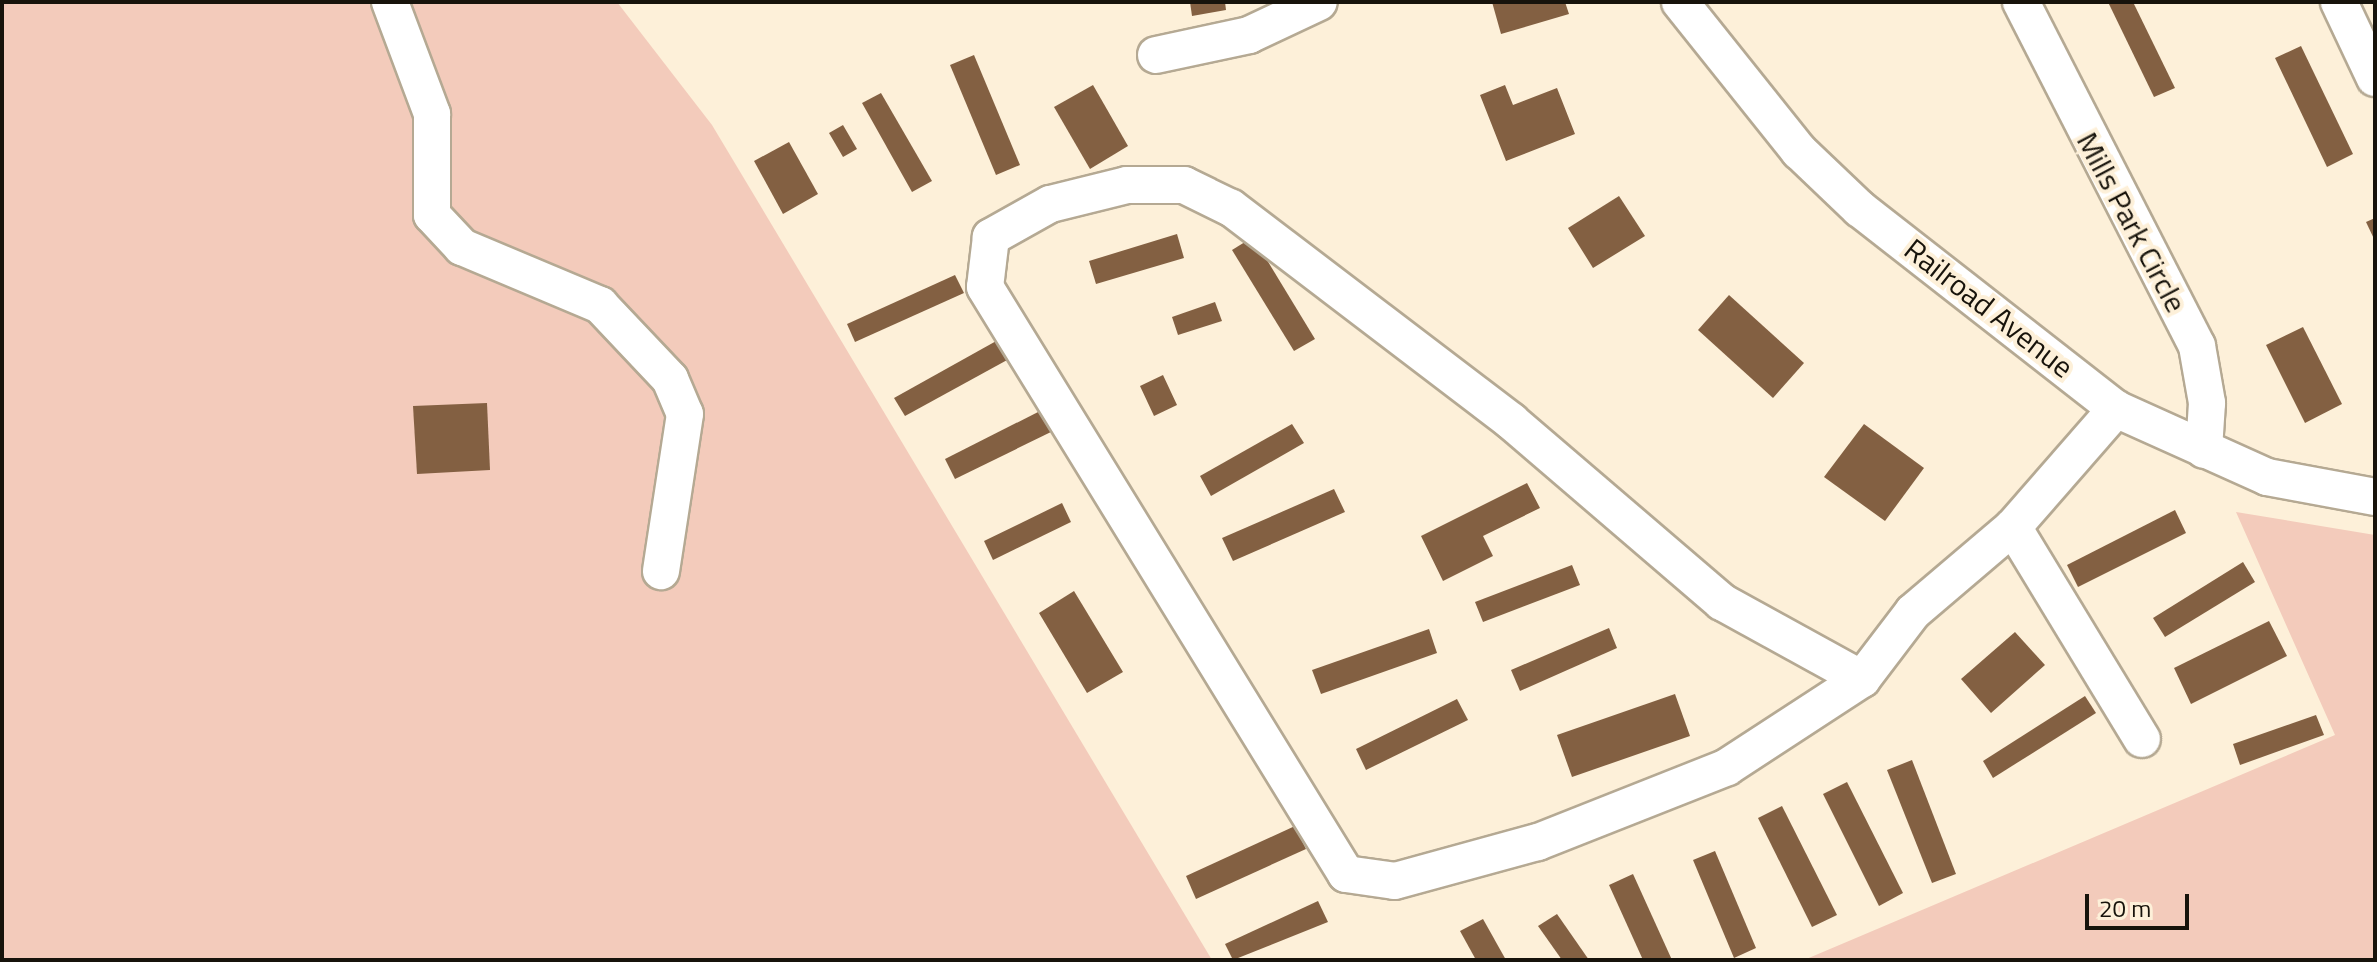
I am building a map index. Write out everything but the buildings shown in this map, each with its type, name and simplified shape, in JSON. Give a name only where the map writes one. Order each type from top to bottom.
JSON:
[{"type":"street","points":[[390,2],[432,114],[432,215],[462,247],[600,305],[670,379],[685,414],[661,571]]},
{"type":"street","points":[[1156,55],[1249,35],[1319,2]]},
{"type":"street","name":"Railroad Avenue","points":[[1680,2],[1779,129],[1860,209],[2116,409],[2267,477],[2375,497]]},
{"type":"street","name":"Mills Park Circle","points":[[2021,2],[2197,346],[2207,403],[2204,450]]},
{"type":"street","points":[[2339,2],[2375,78]]},
{"type":"street","points":[[1862,679],[1722,602],[1511,421],[1231,208],[1184,185],[1127,185],[1050,204],[991,237],[985,287],[1346,874],[1395,881],[1538,842],[1727,767],[1862,679],[1913,612],[2013,527],[2116,409]]},
{"type":"street","points":[[2013,527],[2142,739]]},
{"type":"shaded area","points":[[2,2],[617,2],[712,125],[1212,960],[2,960]]},
{"type":"shaded area","points":[[2236,512],[2375,535],[2375,960],[1804,960],[2335,735]]}]
